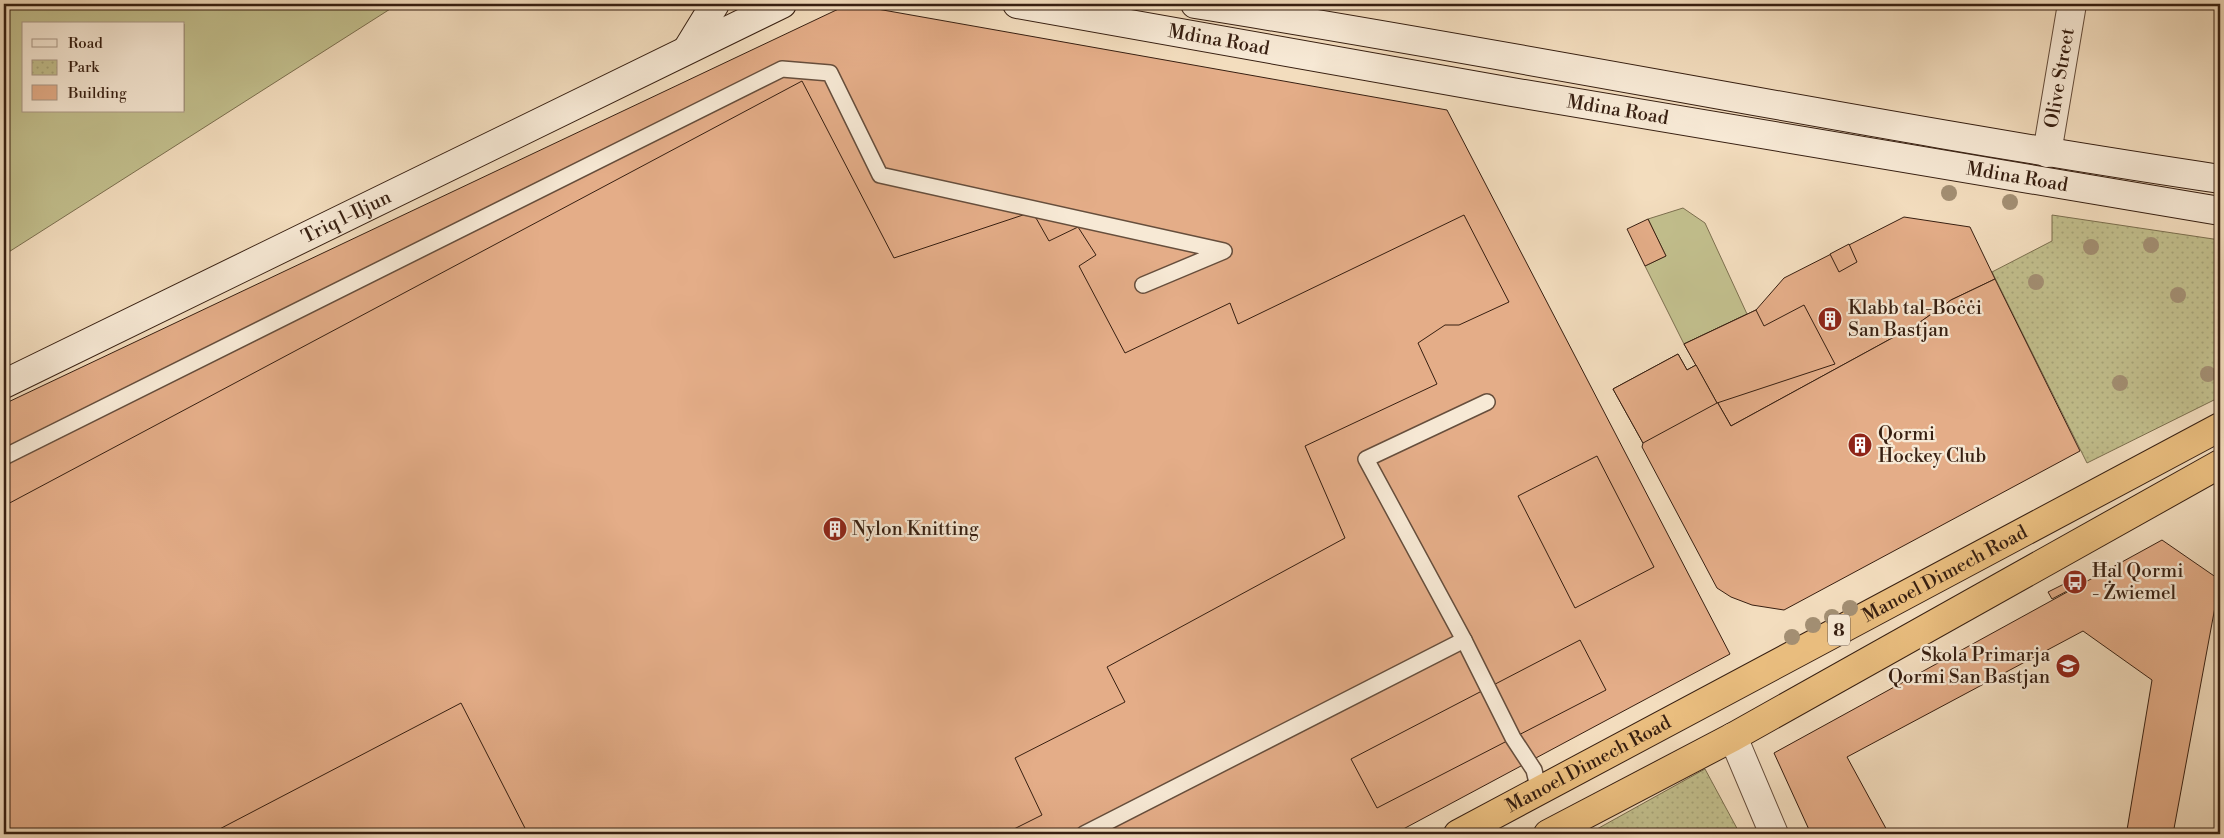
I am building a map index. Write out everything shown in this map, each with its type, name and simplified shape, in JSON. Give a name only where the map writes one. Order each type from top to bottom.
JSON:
[{"type":"highway","name":"Manoel Dimech Road","points":[[1458,834],[2220,427]]},
{"type":"highway","name":"Manoel Dimech Road","points":[[1548,834],[1733,737],[2220,464]]},
{"type":"main road","points":[[688,48],[715,4]]},
{"type":"main road","name":"Triq l-Iljun","points":[[4,384],[688,48],[782,4]]},
{"type":"main road","name":"Mdina Road","points":[[1017,4],[1512,92],[2220,211]]},
{"type":"main road","name":"Mdina Road","points":[[1195,4],[1293,11],[2047,153],[2220,179]]},
{"type":"main road","name":"Olive Street","points":[[2047,153],[2072,4]]},
{"type":"main road","points":[[1733,737],[1774,834]]},
{"type":"lane","points":[[4,457],[782,68],[830,73],[880,175],[1224,251],[1142,285]]},
{"type":"lane","points":[[1487,402],[1366,459],[1464,640],[1513,738],[1534,770],[1539,791]]},
{"type":"lane","points":[[1084,834],[1464,640]]},
{"type":"green space","points":[[4,4],[398,4],[4,255]]},
{"type":"green space","points":[[1683,208],[1705,223],[1747,314],[1684,344],[1645,266],[1666,256],[1648,219]]},
{"type":"green space","points":[[2052,215],[2220,240],[2220,397],[2087,463],[1992,272],[2052,241]]},
{"type":"green space","points":[[1705,769],[1740,834],[1588,834]]},
{"type":"building","name":"Nylon Knitting","points":[[849,4],[1447,110],[1730,654],[1394,834],[4,834],[4,404]]},
{"type":"building","name":"Nylon Knitting","points":[[802,81],[894,258],[1026,214],[1036,218],[1049,241],[1078,227],[1096,255],[1079,266],[1125,353],[1230,303],[1238,324],[1464,215],[1509,302],[1459,325],[1445,325],[1418,343],[1437,384],[1305,446],[1345,538],[1107,667],[1125,702],[1015,758],[1042,815],[1004,834],[528,834],[461,703],[210,834],[4,834],[4,506]]},
{"type":"building","name":"Klabb tal-Boċċi San Bastjan","points":[[1904,217],[1970,227],[1995,279],[1951,300],[1916,325],[1731,426],[1684,344],[1756,310],[1784,278]]},
{"type":"building","points":[[1648,219],[1666,256],[1645,266],[1627,229]]},
{"type":"building","points":[[1849,244],[1857,262],[1839,272],[1830,254]]},
{"type":"building","name":"Qormi Hockey Club","points":[[1995,279],[2080,451],[1784,610],[1752,605],[1731,597],[1717,588],[1642,447],[1643,443],[1613,389],[1678,354],[1687,370],[1696,365],[1731,426],[1916,325],[1951,300]]},
{"type":"building","name":"Klabb tal-Boċċi San Bastjan","points":[[1804,305],[1835,364],[1717,403],[1684,344],[1756,310],[1764,326]]},
{"type":"building","points":[[1678,354],[1687,370],[1696,365],[1717,403],[1643,443],[1613,389]]},
{"type":"building","points":[[1597,456],[1654,567],[1575,608],[1518,496]]},
{"type":"building","points":[[2162,540],[2220,580],[2173,834],[2114,834],[2127,830],[2152,680],[2083,631],[1847,757],[1889,834],[1811,834],[1774,753]]},
{"type":"building","points":[[2066,583],[2069,590],[2052,599],[2048,592]]},
{"type":"building","points":[[1580,640],[1606,690],[1377,808],[1351,759]]},
{"type":"place","name":"Klabb tal-Boċċi San Bastjan","points":[[1830,319]]},
{"type":"place","name":"Qormi Hockey Club","points":[[1860,445]]},
{"type":"place","name":"Nylon Knitting","points":[[835,529]]},
{"type":"place","name":"Ħal Qormi - Żwiemel","points":[[2075,582]]},
{"type":"place","name":"Skola Primarja Qormi San Bastjan","points":[[2068,666]]}]
